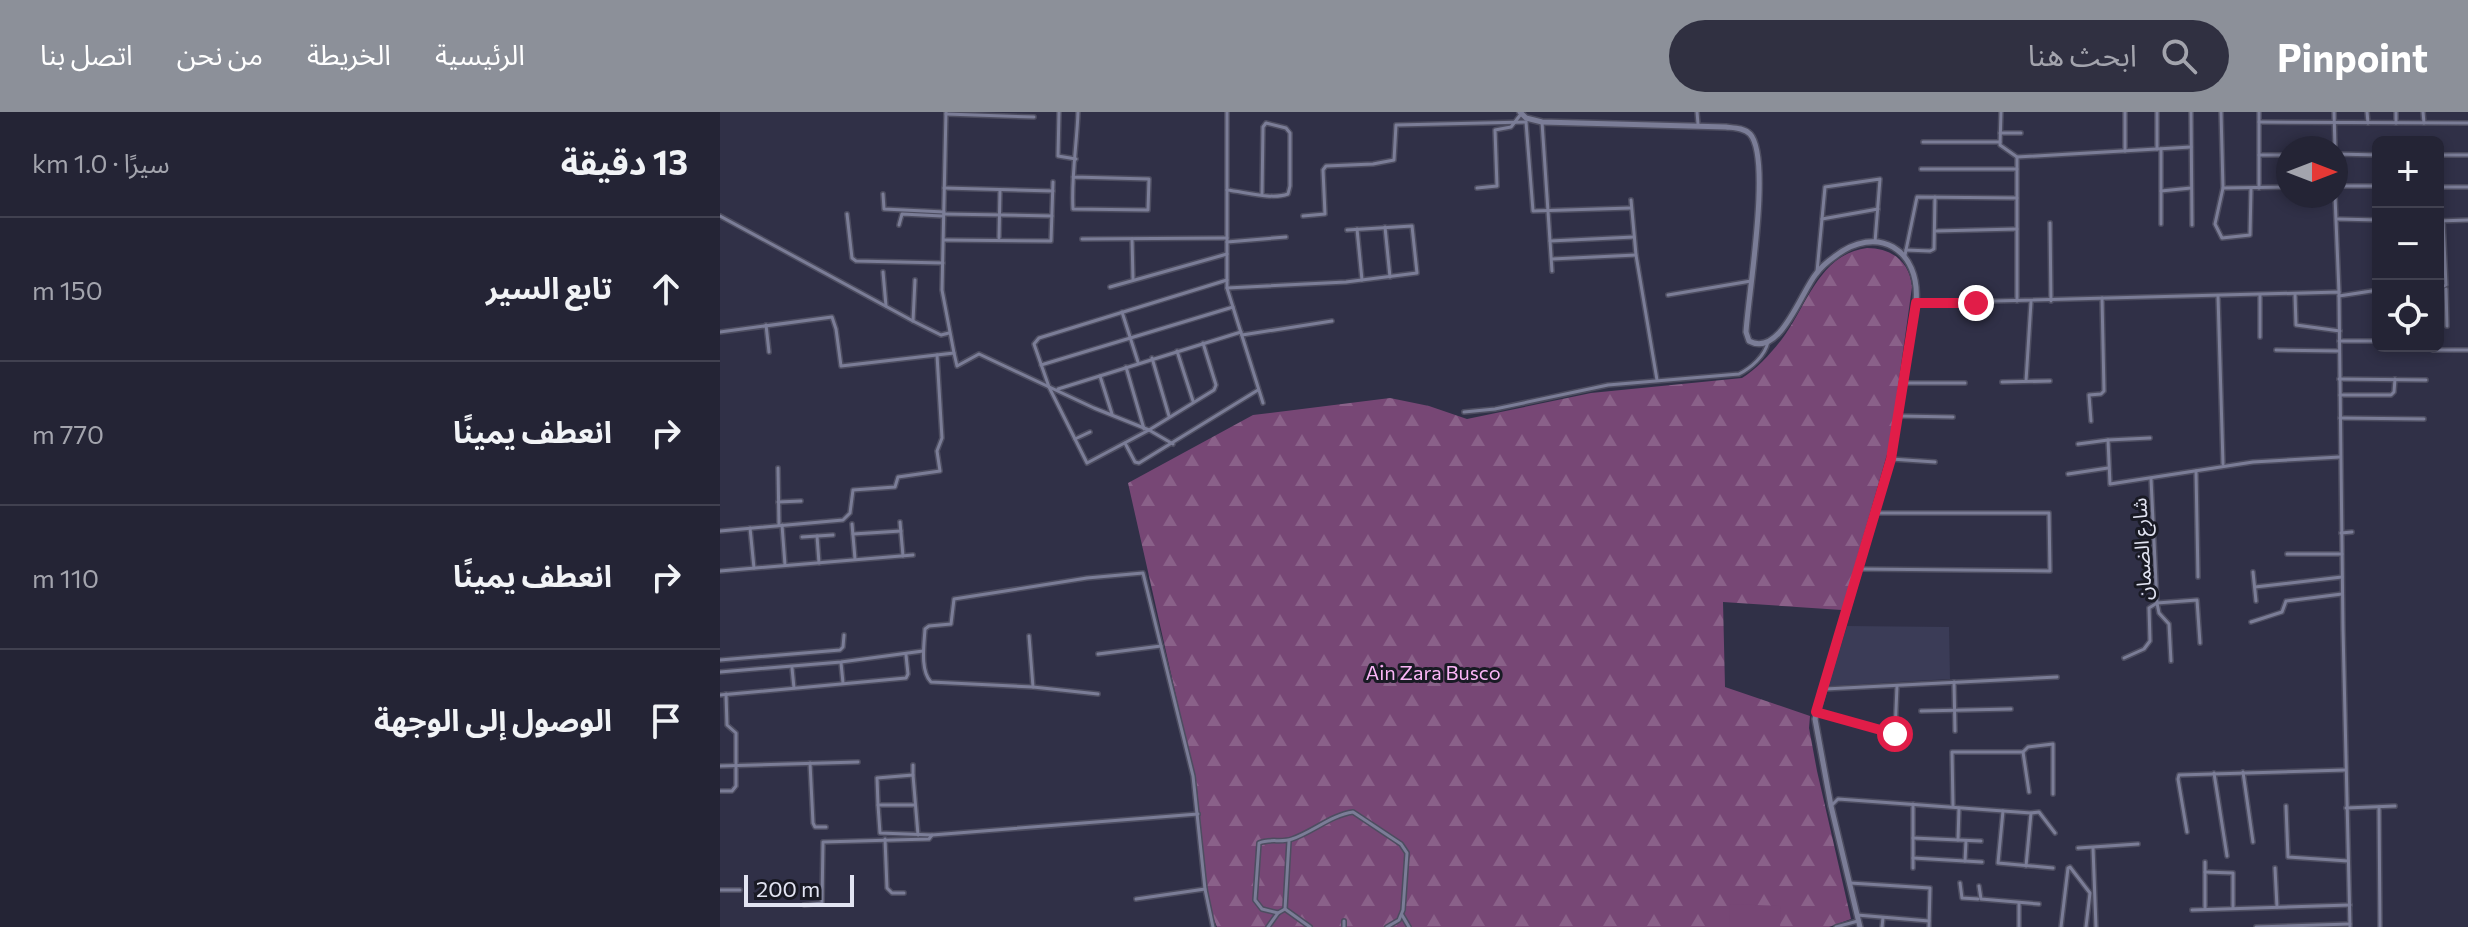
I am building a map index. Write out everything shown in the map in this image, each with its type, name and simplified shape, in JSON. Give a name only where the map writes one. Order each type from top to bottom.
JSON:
[{"type":"main road","points":[[1523,117],[1542,122],[1742,130],[1750,135],[1755,144],[1759,203],[1747,337],[1754,344],[1768,342],[1786,323],[1817,272],[1847,248],[1862,242],[1890,245],[1906,253],[1915,274],[1916,303],[1891,459],[1816,712],[1816,728],[1831,806],[1858,921]]},
{"type":"street","points":[[1059,112],[1058,156],[1076,159]]},
{"type":"street","points":[[1073,177],[1147,178],[1150,180],[1149,207],[1144,211],[1074,210],[1073,177],[1078,112]]},
{"type":"street","points":[[1227,112],[1227,288],[1263,403]]},
{"type":"street","points":[[1697,112],[1698,127]]},
{"type":"street","points":[[2001,112],[2002,148],[2017,157],[2191,147]]},
{"type":"street","points":[[2125,112],[2125,151]]},
{"type":"street","points":[[2157,112],[2161,224]]},
{"type":"street","points":[[2191,112],[2192,225]]},
{"type":"street","points":[[2221,112],[2223,188],[2215,224],[2222,238],[2250,235],[2251,188]]},
{"type":"street","points":[[2259,112],[2259,188]]},
{"type":"street","points":[[2334,112],[2335,136]]},
{"type":"street","points":[[2367,112],[2368,123]]},
{"type":"street","points":[[2396,112],[2396,123]]},
{"type":"street","points":[[2423,112],[2424,123]]},
{"type":"street","points":[[1034,117],[946,113],[942,297],[957,366],[979,354],[1173,444]]},
{"type":"street","points":[[1477,188],[1497,186],[1495,130],[1511,127],[1523,117]]},
{"type":"street","points":[[1303,216],[1325,214],[1323,170],[1326,166],[1394,160],[1396,125],[1515,122],[1523,117]]},
{"type":"street","points":[[1523,117],[1534,212],[1631,208]]},
{"type":"street","points":[[1542,122],[1552,271]]},
{"type":"street","points":[[2259,122],[2468,123]]},
{"type":"street","points":[[1227,190],[1262,194],[1285,196],[1290,186],[1290,133],[1286,128],[1270,123],[1263,127],[1262,194]]},
{"type":"street","points":[[2000,133],[2021,133]]},
{"type":"street","points":[[1923,142],[2000,142]]},
{"type":"street","points":[[2348,154],[2372,155]]},
{"type":"street","points":[[2259,155],[2276,155]]},
{"type":"street","points":[[2444,155],[2468,155]]},
{"type":"street","points":[[2017,157],[2017,302]]},
{"type":"street","points":[[1921,169],[2017,169]]},
{"type":"street","points":[[1817,272],[1825,187],[1880,179],[1875,242]]},
{"type":"street","points":[[944,240],[1051,241],[1053,182]]},
{"type":"street","points":[[2348,186],[2372,186]]},
{"type":"street","points":[[2223,188],[2276,187]]},
{"type":"street","points":[[2444,187],[2468,187]]},
{"type":"street","points":[[944,188],[1053,191]]},
{"type":"street","points":[[2161,191],[2191,188]]},
{"type":"street","points":[[999,240],[1000,190]]},
{"type":"street","points":[[883,194],[882,206],[885,209],[944,214]]},
{"type":"street","points":[[1935,197],[1933,251],[1906,253],[1915,199],[1919,196],[2017,198]]},
{"type":"street","points":[[1631,200],[1636,255],[1657,380]]},
{"type":"street","points":[[2256,927],[2350,926],[2336,208]]},
{"type":"street","points":[[1822,219],[1878,209]]},
{"type":"street","points":[[847,214],[852,258],[856,261],[943,263]]},
{"type":"street","points":[[899,225],[902,214],[1052,216]]},
{"type":"street","points":[[720,216],[913,321],[941,335],[949,333]]},
{"type":"street","points":[[2336,219],[2372,220]]},
{"type":"street","points":[[2444,221],[2468,220]]},
{"type":"street","points":[[2050,223],[2051,301]]},
{"type":"street","points":[[1227,288],[1362,280],[1417,273],[1412,226],[1347,230]]},
{"type":"street","points":[[1385,227],[1390,277]]},
{"type":"street","points":[[1357,229],[1362,280]]},
{"type":"street","points":[[1935,231],[2017,229]]},
{"type":"street","points":[[1082,239],[1227,240],[1286,237]]},
{"type":"street","points":[[1550,241],[1634,237]]},
{"type":"street","points":[[1132,239],[1133,281]]},
{"type":"street","points":[[1110,287],[1227,254]]},
{"type":"street","points":[[1551,259],[1636,255]]},
{"type":"street","points":[[2444,259],[2447,326]]},
{"type":"street","points":[[883,272],[886,306]]},
{"type":"street","points":[[913,321],[915,280]]},
{"type":"street","points":[[1203,343],[1216,388],[1087,463],[1049,387],[1034,344],[1036,339],[1227,280]]},
{"type":"street","points":[[1668,295],[1751,281]]},
{"type":"street","points":[[1916,303],[2339,294],[2372,291]]},
{"type":"street","points":[[2295,294],[2296,325],[2340,331]]},
{"type":"street","points":[[2260,295],[2260,337]]},
{"type":"street","points":[[2218,296],[2223,466]]},
{"type":"street","points":[[2091,421],[2089,395],[2104,391],[2102,298]]},
{"type":"street","points":[[2026,381],[2031,302]]},
{"type":"street","points":[[1041,365],[1233,307]]},
{"type":"street","points":[[1122,312],[1138,363]]},
{"type":"street","points":[[720,332],[832,317],[841,366],[954,353]]},
{"type":"street","points":[[1055,390],[1242,333],[1332,321]]},
{"type":"street","points":[[766,325],[769,352]]},
{"type":"street","points":[[2339,341],[2372,341]]},
{"type":"street","points":[[1464,412],[1505,407],[1600,386],[1739,374],[1753,365],[1768,342]]},
{"type":"street","points":[[2444,349],[2468,350]]},
{"type":"street","points":[[2276,350],[2339,351]]},
{"type":"street","points":[[1177,351],[1194,402]]},
{"type":"street","points":[[720,531],[843,520],[850,513],[853,490],[888,490],[895,487],[898,477],[940,471],[937,451],[942,438],[937,355]]},
{"type":"street","points":[[1152,358],[1170,417]]},
{"type":"street","points":[[1126,367],[1146,430]]},
{"type":"street","points":[[1100,376],[1113,416]]},
{"type":"street","points":[[2339,379],[2426,380]]},
{"type":"street","points":[[2339,395],[2391,395],[2395,379]]},
{"type":"street","points":[[2002,382],[2050,381]]},
{"type":"street","points":[[1904,383],[1965,383]]},
{"type":"street","points":[[1125,443],[1137,463],[1260,389]]},
{"type":"street","points":[[1899,416],[1953,417]]},
{"type":"street","points":[[2340,418],[2424,419]]},
{"type":"street","points":[[1075,439],[1090,432]]},
{"type":"street","points":[[2078,444],[2150,438]]},
{"type":"street","points":[[2108,440],[2110,484],[2223,466],[2340,457]]},
{"type":"street","points":[[1891,459],[1935,462]]},
{"type":"street","points":[[778,468],[778,502],[785,565]]},
{"type":"street","points":[[2068,474],[2108,468]]},
{"type":"street","points":[[2196,471],[2198,577]]},
{"type":"street","name":"شارع الضمان","points":[[2151,479],[2157,603],[2159,613],[2169,624],[2171,661]]},
{"type":"street","points":[[778,502],[801,501]]},
{"type":"street","points":[[1858,569],[2050,571],[2049,513],[1876,513]]},
{"type":"street","points":[[900,522],[903,556]]},
{"type":"street","points":[[852,524],[855,559]]},
{"type":"street","points":[[750,527],[754,568]]},
{"type":"street","points":[[853,534],[901,531]]},
{"type":"street","points":[[2341,533],[2352,532]]},
{"type":"street","points":[[802,537],[833,535]]},
{"type":"street","points":[[817,536],[819,563]]},
{"type":"street","points":[[2287,554],[2342,554]]},
{"type":"street","points":[[720,571],[913,555]]},
{"type":"street","points":[[1098,694],[931,682],[926,676],[924,651],[927,627],[952,623],[954,599],[1140,571],[1145,576],[1193,776],[1205,889],[1213,927]]},
{"type":"street","points":[[2253,572],[2256,601]]},
{"type":"street","points":[[2255,587],[2342,577]]},
{"type":"street","points":[[2251,622],[2282,612],[2286,601],[2342,594]]},
{"type":"street","points":[[2124,658],[2148,646],[2149,611],[2157,603],[2197,600],[2200,643]]},
{"type":"street","points":[[720,660],[840,650],[844,635]]},
{"type":"street","points":[[1029,636],[1033,687]]},
{"type":"street","points":[[1098,654],[1161,646]]},
{"type":"street","points":[[720,672],[841,662],[924,651]]},
{"type":"street","points":[[720,695],[906,678],[906,655]]},
{"type":"street","points":[[841,662],[843,683]]},
{"type":"street","points":[[792,667],[794,688]]},
{"type":"street","points":[[1822,689],[2057,677]]},
{"type":"street","points":[[1954,682],[1955,731]]},
{"type":"street","points":[[1816,712],[1895,734],[1897,686]]},
{"type":"street","points":[[720,791],[736,789],[736,733],[727,725],[726,694]]},
{"type":"street","points":[[1921,711],[2011,709]]},
{"type":"street","points":[[1953,806],[1951,753],[2023,752],[2028,747],[2055,745],[2053,794]]},
{"type":"street","points":[[2023,752],[2029,792]]},
{"type":"street","points":[[720,766],[858,762]]},
{"type":"street","points":[[810,763],[813,823],[815,827],[826,827]]},
{"type":"street","points":[[913,765],[918,835]]},
{"type":"street","points":[[2187,832],[2178,775],[2345,770]]},
{"type":"street","points":[[2243,772],[2253,842]]},
{"type":"street","points":[[2214,773],[2227,856]]},
{"type":"street","points":[[913,775],[877,778],[880,833],[932,835],[1198,814]]},
{"type":"street","points":[[1831,806],[1838,799],[2039,812],[2055,833]]},
{"type":"street","points":[[1913,803],[1913,868]]},
{"type":"street","points":[[878,805],[915,805]]},
{"type":"street","points":[[1958,840],[1959,806]]},
{"type":"street","points":[[2286,806],[2288,857],[2348,861]]},
{"type":"street","points":[[2346,808],[2395,806]]},
{"type":"street","points":[[2379,807],[2380,927]]},
{"type":"street","points":[[2004,810],[1998,863],[2053,868]]},
{"type":"street","points":[[1278,913],[1262,909],[1255,900],[1258,846],[1265,840],[1289,841],[1342,814],[1353,812],[1406,850],[1408,873],[1402,915],[1387,927]]},
{"type":"street","points":[[2026,866],[2031,813]]},
{"type":"street","points":[[804,905],[822,903],[823,842],[929,839],[932,835]]},
{"type":"street","points":[[1913,838],[1981,841]]},
{"type":"street","points":[[885,839],[887,888],[892,893],[904,893]]},
{"type":"street","points":[[1285,909],[1289,841]]},
{"type":"street","points":[[1965,861],[1966,841]]},
{"type":"street","points":[[2078,848],[2138,844]]},
{"type":"street","points":[[2093,848],[2096,927]]},
{"type":"street","points":[[1913,858],[1982,862]]},
{"type":"street","points":[[2205,862],[2205,909]]},
{"type":"street","points":[[2061,927],[2070,867],[2090,893],[2086,927]]},
{"type":"street","points":[[2275,868],[2277,907]]},
{"type":"street","points":[[2205,872],[2233,873],[2233,908]]},
{"type":"street","points":[[1850,883],[1927,887],[1931,892],[1929,927]]},
{"type":"street","points":[[1960,883],[1962,898],[2039,904]]},
{"type":"street","points":[[1979,886],[1981,899]]},
{"type":"street","points":[[1136,899],[1205,889]]},
{"type":"street","points":[[720,890],[740,890]]},
{"type":"street","points":[[2016,902],[2020,904],[2019,927]]},
{"type":"street","points":[[2192,910],[2350,905]]},
{"type":"street","points":[[1268,927],[1285,909]]},
{"type":"street","points":[[1285,909],[1310,927]]},
{"type":"street","points":[[1402,915],[1409,927]]},
{"type":"street","points":[[1836,927],[1883,918],[1929,921]]},
{"type":"street","points":[[1882,927],[1883,918]]},
{"type":"shaded area","points":[[1847,626],[1949,627],[1950,679],[1828,686]]},
{"type":"green space","name":"Ain Zara Busco","points":[[1867,248],[1898,258],[1908,270],[1912,287],[1890,444],[1842,610],[1723,602],[1725,687],[1810,716],[1809,728],[1817,771],[1851,919],[1829,927],[1217,927],[1207,902],[1197,789],[1128,483],[1253,415],[1390,398],[1429,406],[1467,419],[1591,393],[1742,378],[1758,366],[1782,339],[1826,271],[1851,252]]},
{"type":"green space","points":[[1730,904],[1781,906],[1780,927],[1729,927]]},
{"type":"route","points":[[1895,734],[1816,712],[1891,459],[1916,303],[1976,303]]}]
